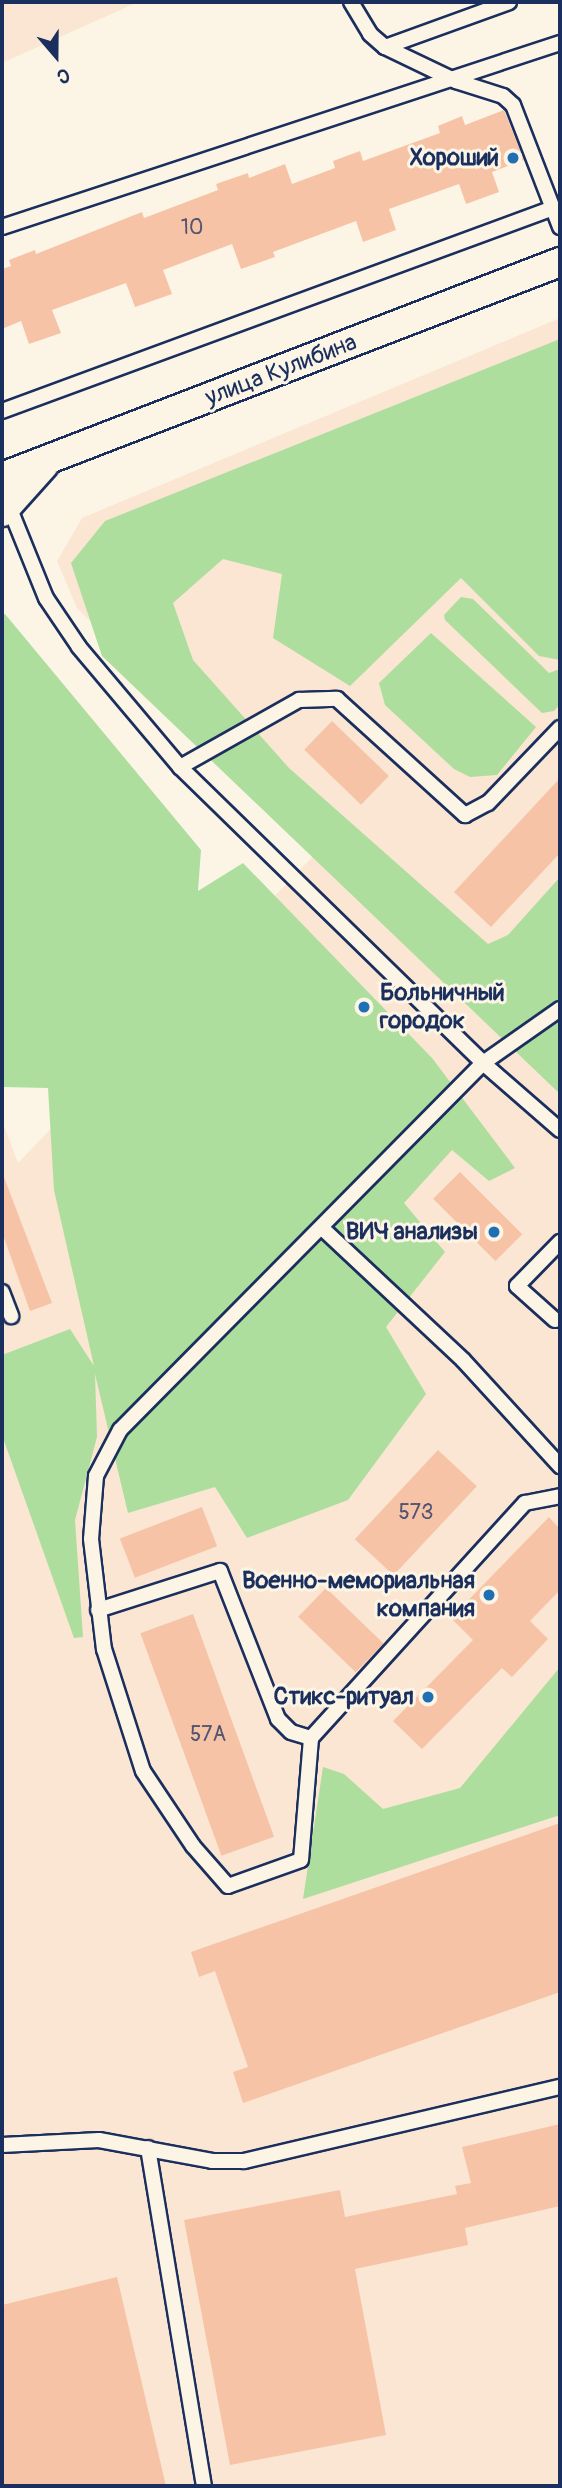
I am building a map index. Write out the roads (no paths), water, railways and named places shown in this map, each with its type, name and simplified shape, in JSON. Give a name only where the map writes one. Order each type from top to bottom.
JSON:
[{"type":"street","name":"улица Кулибина","points":[[4,498],[48,460],[560,262]]},
{"type":"lane","points":[[351,2],[365,27],[385,47],[456,81],[503,96],[513,105],[560,227]]},
{"type":"lane","points":[[385,47],[509,2]]},
{"type":"lane","points":[[2,226],[456,81],[560,43]]},
{"type":"lane","points":[[2,411],[553,208]]},
{"type":"lane","points":[[4,498],[46,598],[79,647],[180,767],[484,1063],[560,1130]]},
{"type":"lane","points":[[180,767],[299,700],[337,699],[465,815],[488,803],[560,728]]},
{"type":"lane","points":[[560,1009],[484,1063],[120,1430],[105,1453],[90,1506],[98,1610],[104,1649],[143,1771],[193,1846],[228,1886],[301,1860],[311,1738],[525,1503],[560,1496]]},
{"type":"lane","points":[[322,1228],[463,1360],[560,1466]]},
{"type":"lane","points":[[555,1320],[517,1286],[560,1242]]},
{"type":"lane","points":[[2,1292],[11,1316]]},
{"type":"lane","points":[[98,1610],[220,1571],[278,1719],[291,1732],[311,1738]]},
{"type":"lane","points":[[2,2145],[84,2139],[212,2161],[244,2161],[560,2087]]},
{"type":"lane","points":[[148,2148],[204,2486]]},
{"type":"place","name":"Хороший","points":[[513,158]]},
{"type":"place","name":"Больничный городок","points":[[364,1007]]},
{"type":"place","name":"ВИЧ анализы","points":[[494,1232]]},
{"type":"place","name":"Военно-мемориальная компания","points":[[489,1595]]},
{"type":"place","name":"Стикс-ритуал","points":[[428,1697]]}]
